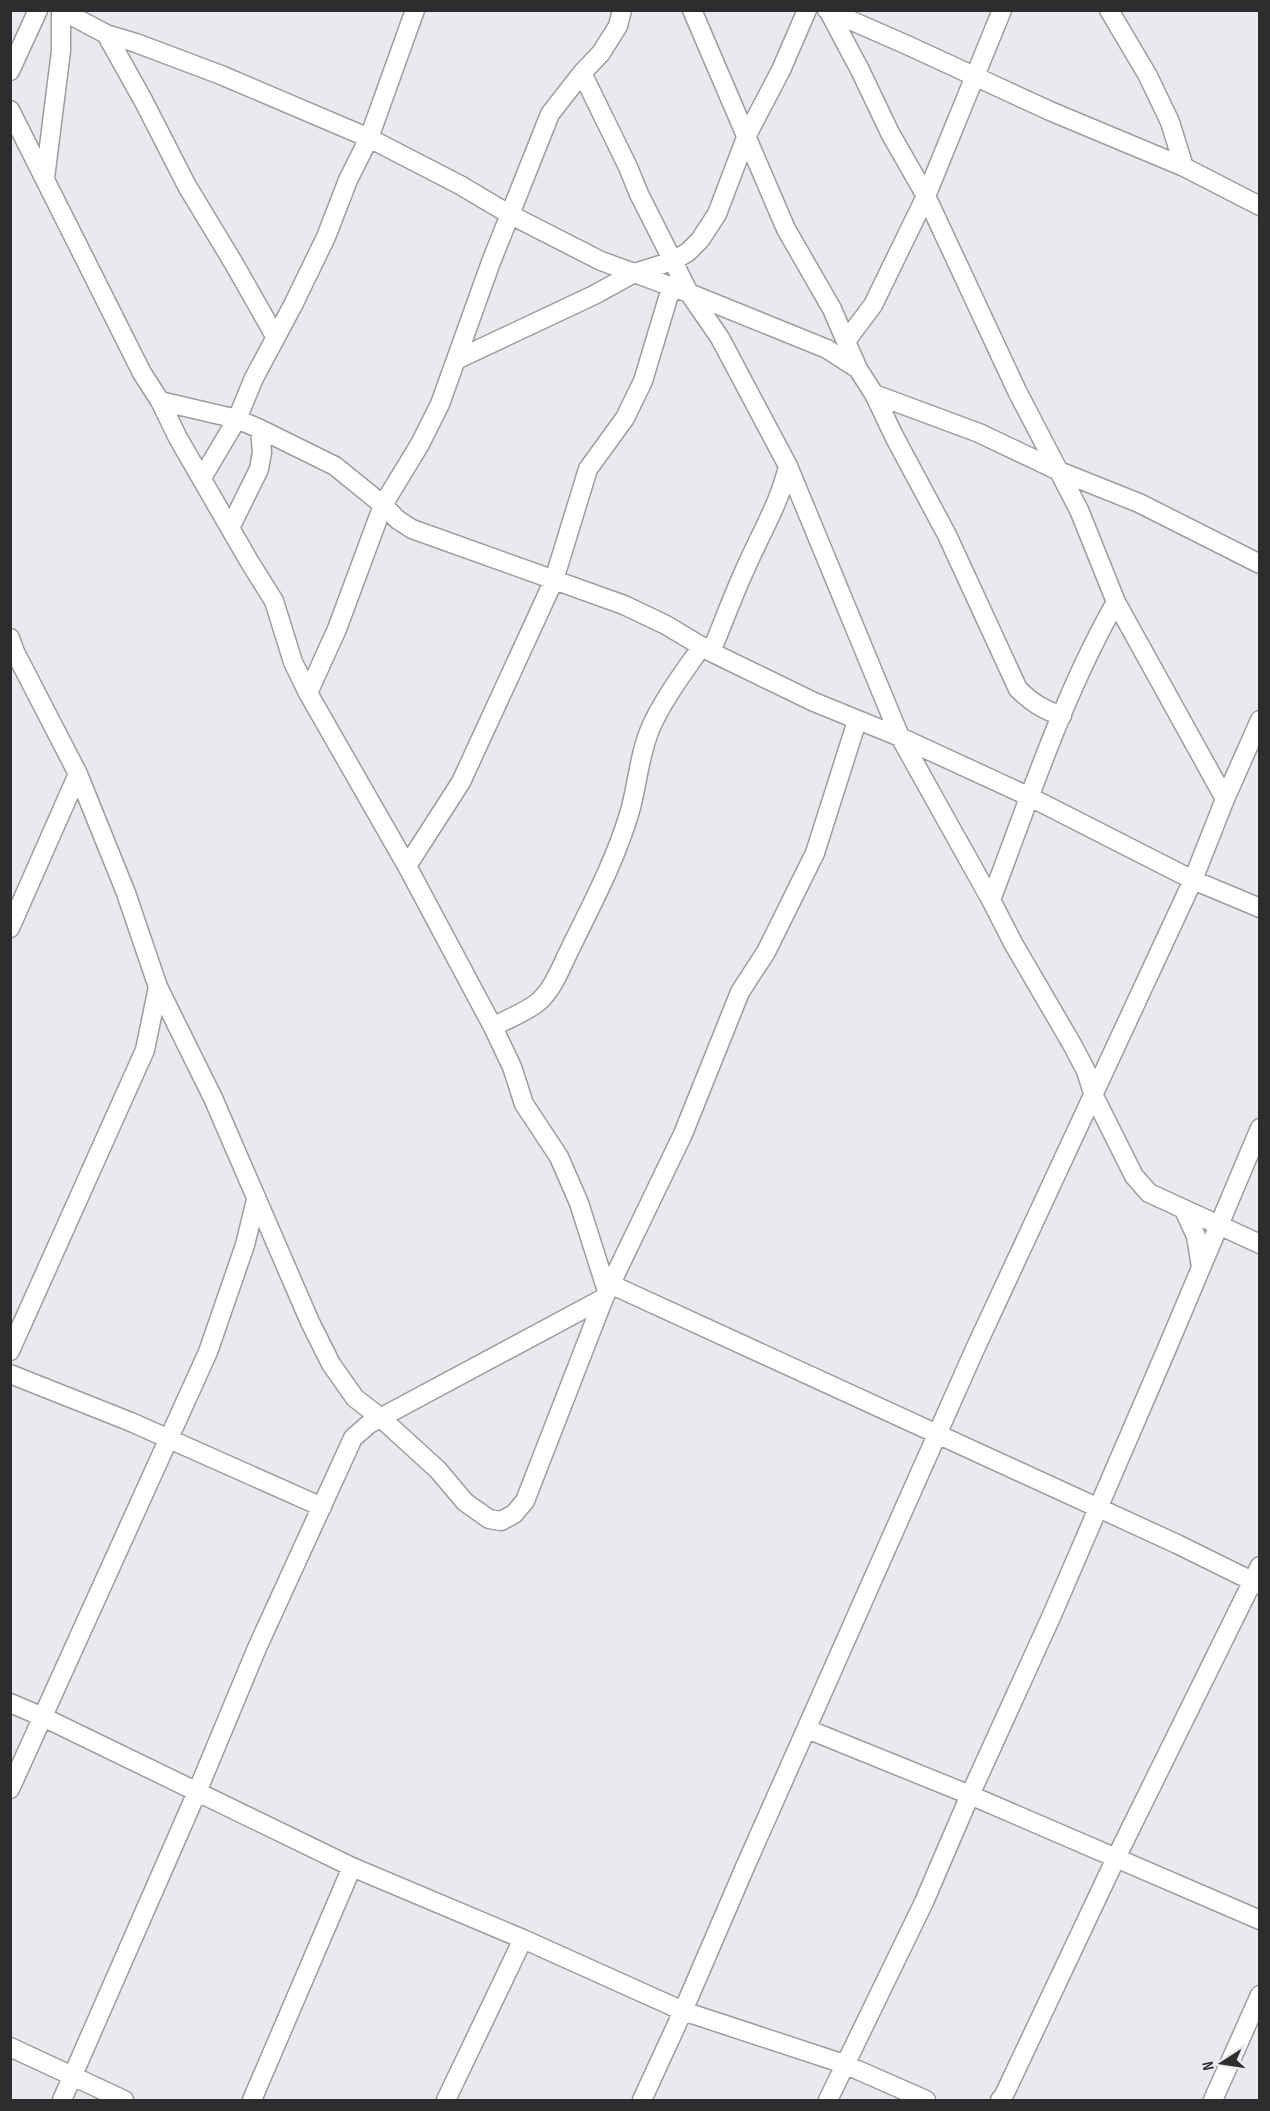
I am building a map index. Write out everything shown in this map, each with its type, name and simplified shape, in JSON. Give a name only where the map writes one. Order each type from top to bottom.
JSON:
[{"type":"street","points":[[10,71],[38,10]]},
{"type":"street","points":[[45,178],[61,51],[61,10],[106,34],[221,75],[369,138],[601,261],[690,293],[827,349],[858,369]]},
{"type":"street","points":[[202,478],[237,419],[275,336],[293,305],[326,237],[348,180],[369,138],[415,10]]},
{"type":"street","points":[[308,693],[337,628],[383,505],[420,444],[440,404],[509,214],[550,114],[601,53],[618,26],[622,10]]},
{"type":"street","points":[[692,10],[786,229],[832,309],[858,369],[874,394],[947,536],[1018,689],[1044,711],[1062,716]]},
{"type":"street","points":[[456,360],[584,300],[634,273],[673,261],[688,252],[700,240],[717,214],[747,135],[781,70],[807,10]]},
{"type":"street","points":[[846,341],[873,305],[926,196],[1002,10]]},
{"type":"street","points":[[1109,10],[1148,76],[1170,122],[1184,167]]},
{"type":"street","points":[[828,11],[1050,111],[1184,167],[1260,206]]},
{"type":"street","points":[[828,11],[890,133],[926,196],[1017,391],[1079,510],[1116,602],[1225,799]]},
{"type":"street","points":[[106,34],[187,186],[275,336]]},
{"type":"street","points":[[582,73],[628,167],[639,195],[673,261],[690,293],[720,338],[788,466],[900,737],[992,900],[1013,943],[1073,1046],[1086,1071],[1094,1096],[1141,1186],[1149,1193],[1260,1244]]},
{"type":"street","points":[[10,110],[142,374],[160,401],[178,438],[274,601],[294,662],[308,693],[407,866],[493,1027],[512,1067],[524,1104],[559,1157],[572,1184],[607,1291],[1257,1577],[1116,1858],[1003,2099]]},
{"type":"street","points":[[407,866],[460,782],[554,580],[588,469],[625,418],[644,381],[671,288]]},
{"type":"street","points":[[874,394],[979,433],[1059,471],[1139,504],[1257,566]]},
{"type":"street","points":[[160,401],[237,419],[260,429],[335,466],[398,520],[412,529],[624,605],[814,702],[900,737],[1030,797],[1193,880],[1260,908]]},
{"type":"street","points":[[230,528],[259,469],[262,452],[260,429]]},
{"type":"street","points":[[493,1027],[537,1002],[559,971],[616,852],[630,810],[640,758],[652,726],[668,696],[707,649],[772,517],[783,490],[788,466]]},
{"type":"street","points":[[992,900],[1062,716],[1102,627],[1116,602]]},
{"type":"street","points":[[12,648],[78,774],[126,893],[158,987],[213,1098],[316,1338],[355,1398],[381,1418],[438,1470],[465,1502],[489,1519],[501,1521],[514,1514],[525,1502],[607,1291],[683,1134],[740,992],[766,952],[815,853],[857,721]]},
{"type":"street","points":[[642,2100],[975,1349],[1193,880],[1260,720]]},
{"type":"street","points":[[10,928],[78,774]]},
{"type":"street","points":[[10,1350],[145,1050],[158,987]]},
{"type":"street","points":[[828,2100],[924,1902],[1052,1615],[1260,1128]]},
{"type":"street","points":[[10,1789],[208,1352],[244,1245],[256,1200]]},
{"type":"street","points":[[1184,1210],[1196,1236],[1201,1268]]},
{"type":"street","points":[[62,2100],[257,1648],[353,1438],[361,1430],[381,1418],[607,1291]]},
{"type":"street","points":[[10,1374],[131,1422],[322,1506]]},
{"type":"street","points":[[353,1438],[355,1398]]},
{"type":"street","points":[[10,1703],[352,1866],[683,2011],[844,2064],[926,2100]]},
{"type":"street","points":[[807,1729],[970,1795],[1260,1920]]},
{"type":"street","points":[[252,2100],[352,1866]]},
{"type":"street","points":[[446,2100],[523,1939]]},
{"type":"street","points":[[1214,2100],[1260,1995]]},
{"type":"street","points":[[10,2047],[124,2100]]}]
